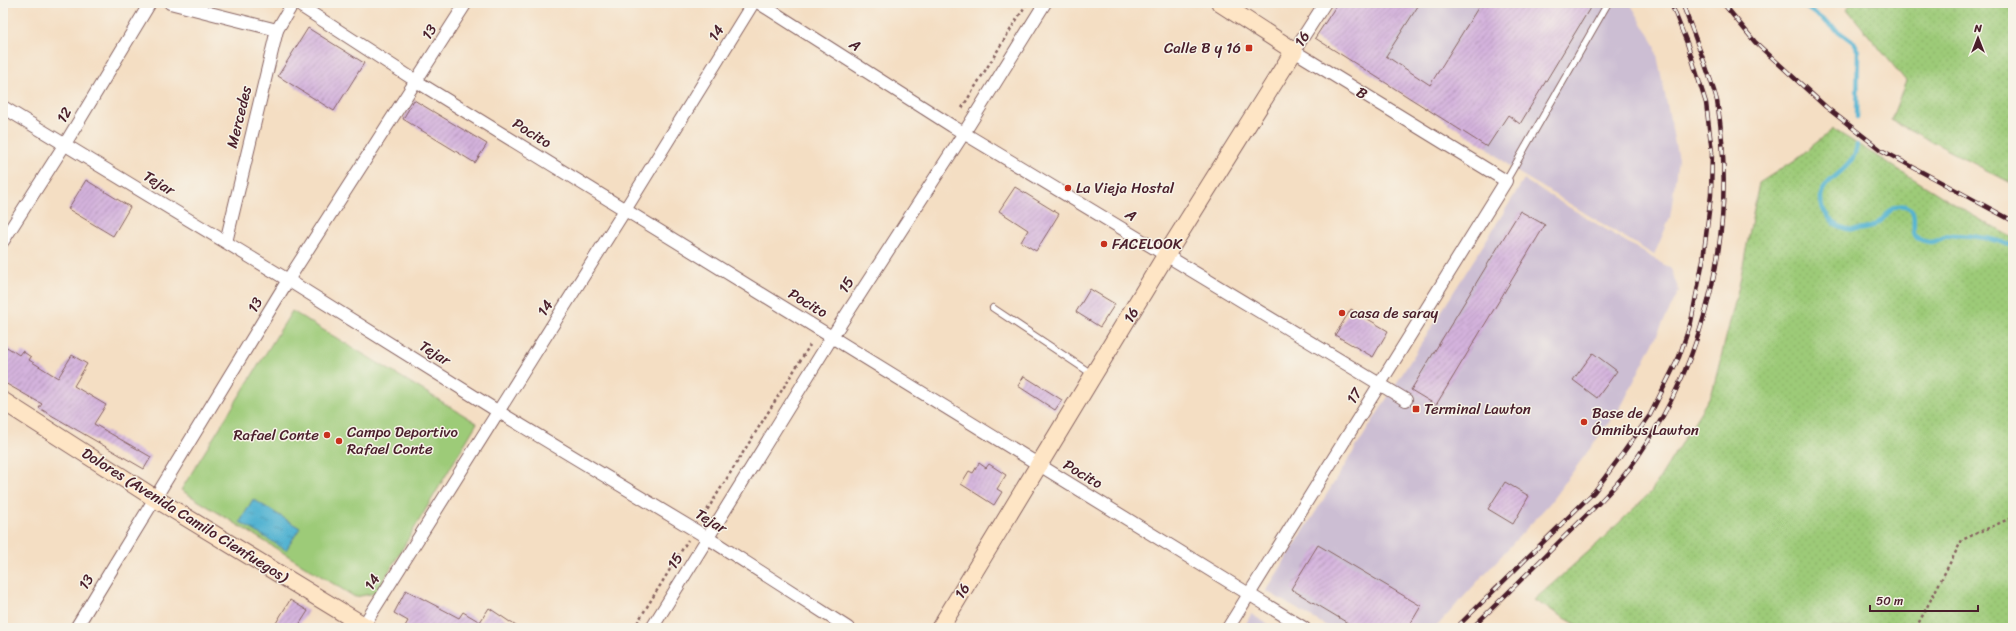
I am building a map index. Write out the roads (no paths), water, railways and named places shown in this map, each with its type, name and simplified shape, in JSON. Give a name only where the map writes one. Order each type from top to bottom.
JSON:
[{"type":"street","name":"12","points":[[3,241],[65,144],[150,3]]},
{"type":"street","points":[[170,3],[277,30]]},
{"type":"street","name":"Mercedes","points":[[226,242],[277,30],[293,3]]},
{"type":"street","name":"Pocito","points":[[296,3],[416,80],[625,210],[1304,628]]},
{"type":"street","name":"13","points":[[76,628],[156,499],[288,280],[466,3]]},
{"type":"street","name":"14","points":[[365,627],[753,3]]},
{"type":"street","name":"A","points":[[759,3],[964,133],[1406,400]]},
{"type":"street","name":"15","points":[[652,628],[832,337],[964,133],[1045,3]]},
{"type":"street","name":"B","points":[[1220,3],[1294,51],[1506,181]]},
{"type":"street","name":"16","points":[[940,628],[1166,255],[1325,3]]},
{"type":"street","name":"Tejar","points":[[3,107],[288,280],[499,412],[708,538],[848,628]]},
{"type":"street","name":"17","points":[[1228,628],[1506,181]]},
{"type":"street","name":"Dolores (Avenida Camilo Cienfuegos)","points":[[3,401],[156,499],[365,627]]},
{"type":"lane","points":[[1506,181],[1608,3]]},
{"type":"lane","points":[[994,308],[1094,375]]},
{"type":"water","points":[[253,499],[300,528],[286,550],[240,522]]},
{"type":"waterway","points":[[1800,3],[1853,42],[1858,51],[1857,117]]},
{"type":"waterway","points":[[1857,145],[1855,154],[1850,162],[1827,185],[1821,198],[1823,208],[1827,215],[1836,224],[1847,229],[1860,230],[1878,223],[1893,208],[1905,206],[1913,213],[1914,233],[1916,237],[1926,242],[1953,235],[1960,235],[1991,239],[2013,246]]},
{"type":"railway","points":[[1456,628],[1594,492],[1650,415],[1679,357],[1691,322],[1703,260],[1711,195],[1712,152],[1706,103],[1687,43],[1671,3]]},
{"type":"railway","points":[[1472,628],[1593,509],[1629,469],[1662,418],[1682,376],[1699,332],[1712,287],[1720,241],[1723,195],[1723,148],[1716,96],[1682,3]]},
{"type":"railway","points":[[1723,3],[1755,42],[1826,107],[1881,150],[2013,221]]},
{"type":"place","name":"Calle B y 16","points":[[1249,48]]},
{"type":"place","name":"La Vieja Hostal","points":[[1068,188]]},
{"type":"place","name":"FACELOOK","points":[[1104,244]]},
{"type":"place","name":"casa de saray","points":[[1342,313]]},
{"type":"place","name":"Terminal Lawton","points":[[1416,409]]},
{"type":"place","name":"Base de Ómnibus Lawton","points":[[1584,422]]},
{"type":"place","name":"Rafael Conte","points":[[327,435]]},
{"type":"place","name":"Campo Deportivo Rafael Conte","points":[[339,441]]}]
